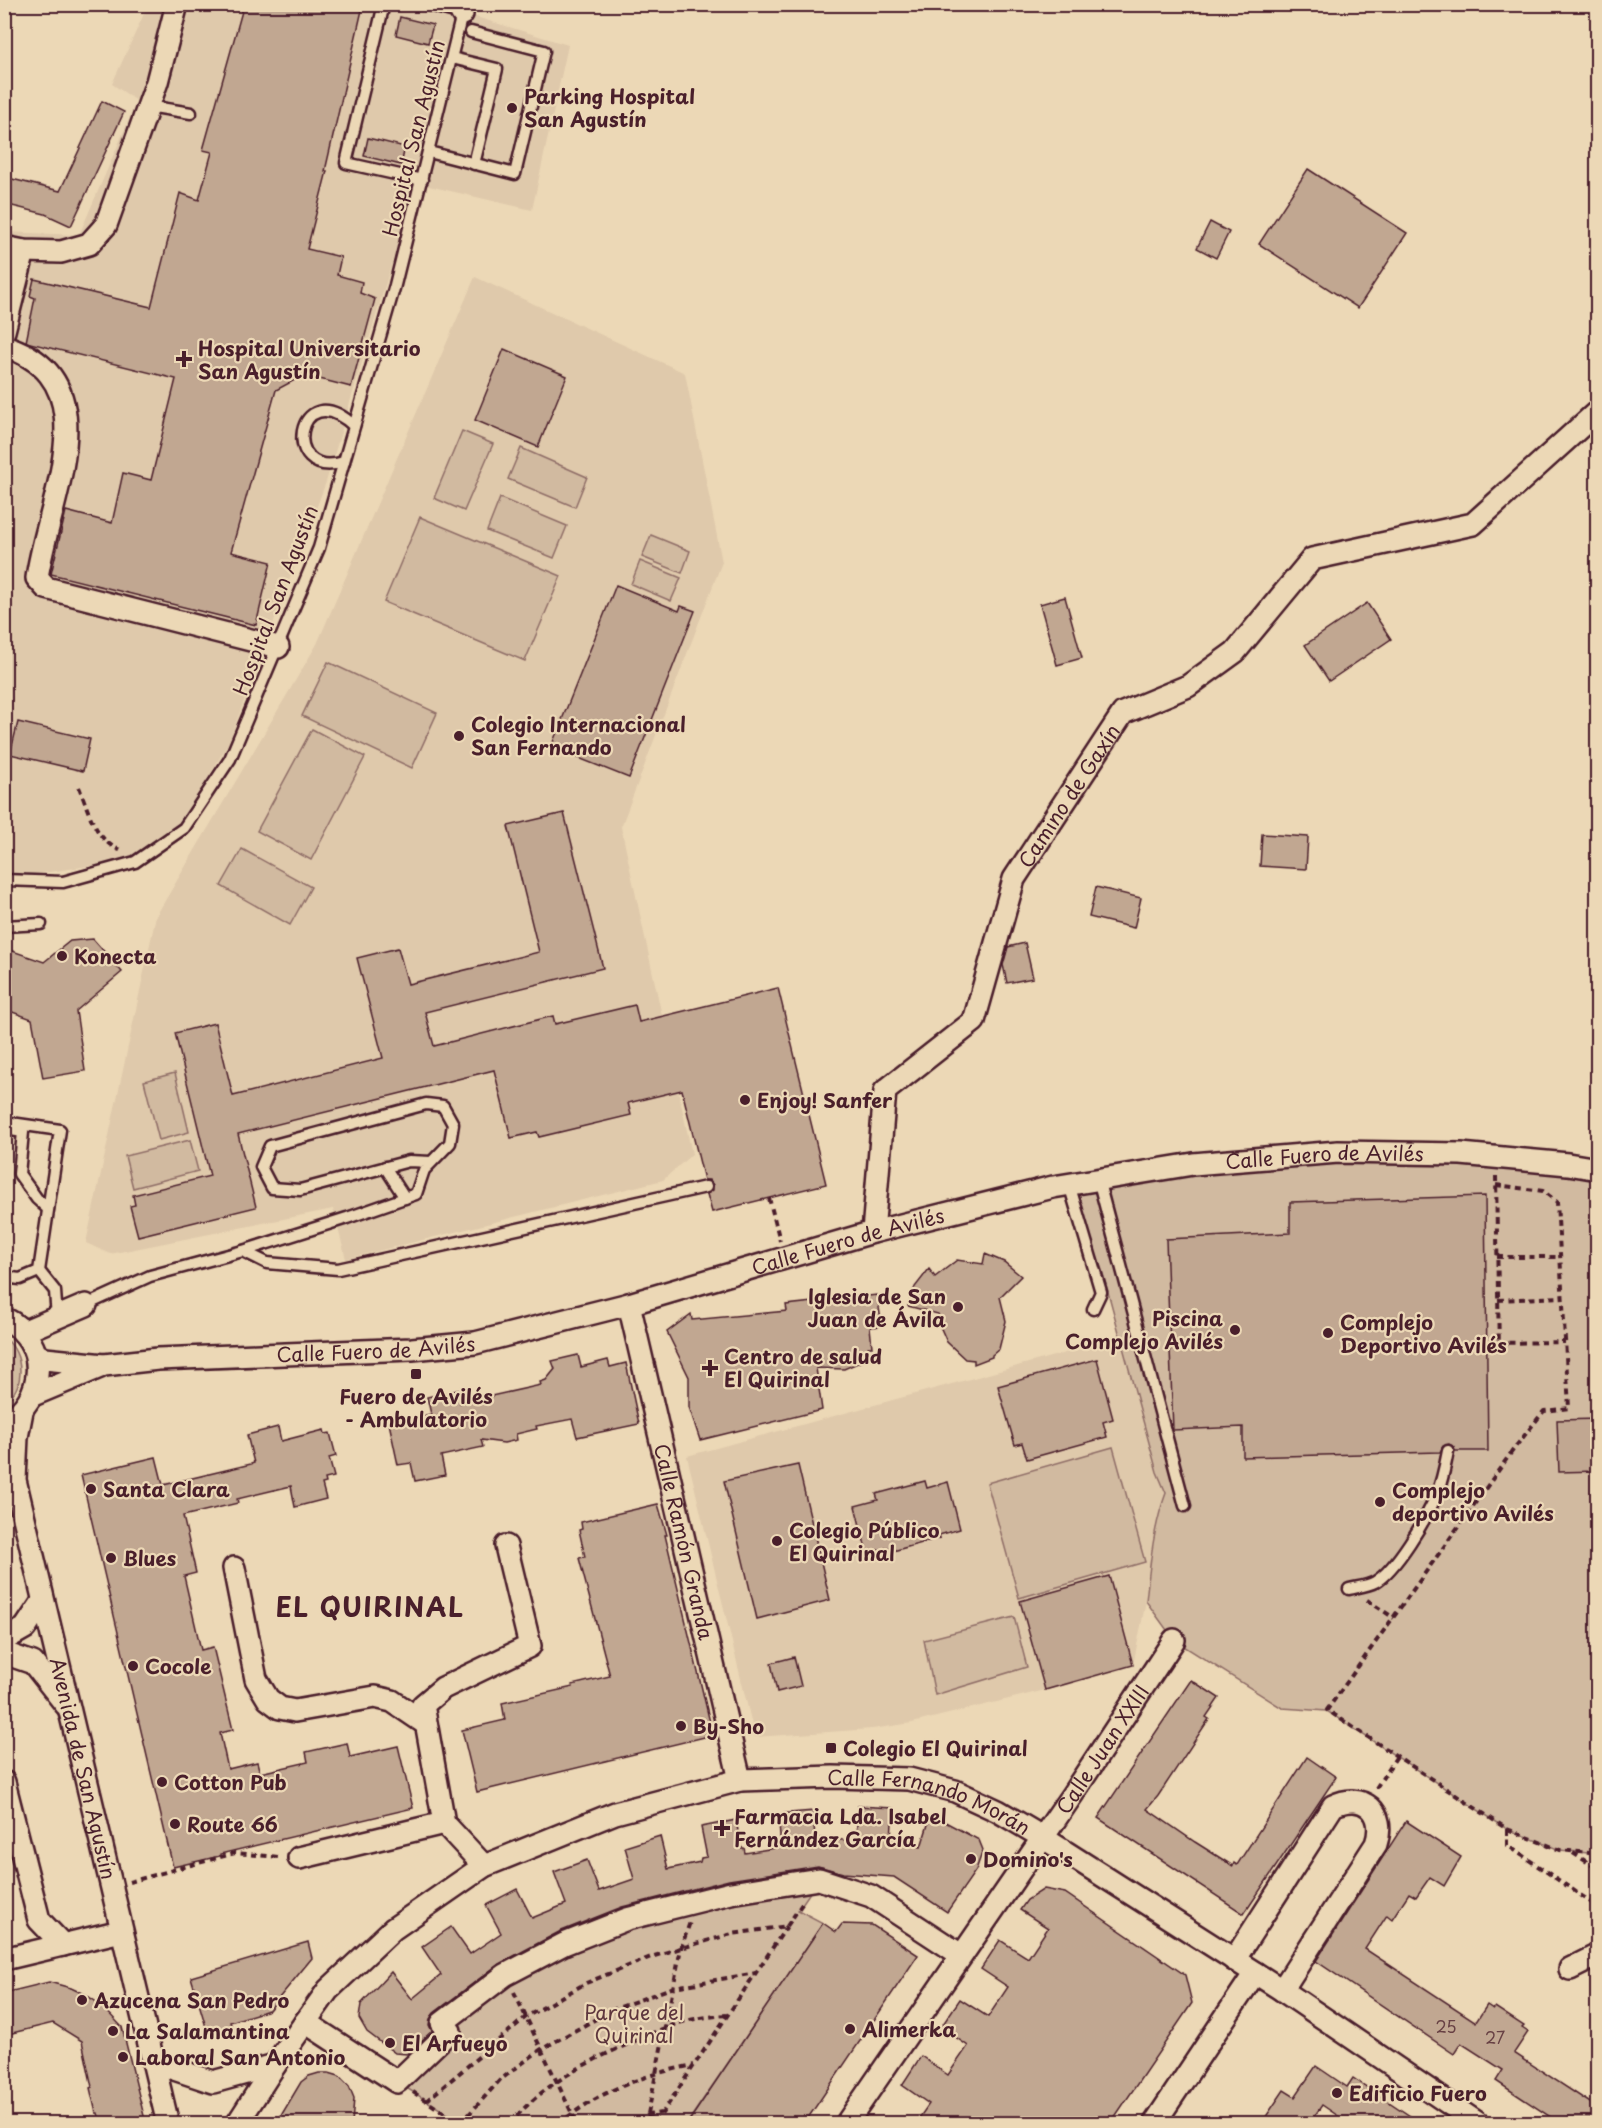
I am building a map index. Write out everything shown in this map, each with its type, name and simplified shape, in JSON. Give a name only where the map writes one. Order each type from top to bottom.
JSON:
[{"type":"street","points":[[4,331],[14,249],[61,252],[89,244],[106,225],[157,82],[177,4]]},
{"type":"street","points":[[4,346],[18,350],[31,358],[54,379],[64,401],[67,423],[66,445],[39,557],[37,578],[46,588],[278,647]]},
{"type":"street","name":"Camino de Gaxín","points":[[873,1232],[885,1091],[974,1021],[1014,879],[1123,713],[1188,686],[1235,652],[1312,560],[1473,524],[1598,411]]},
{"type":"street","name":"Calle Fuero de Avilés","points":[[36,1353],[45,1359],[104,1365],[158,1359],[412,1349],[475,1343],[629,1304],[873,1232],[1069,1184],[1193,1164],[1338,1152],[1461,1154],[1598,1169]]},
{"type":"street","name":"Calle Ramón Granda","points":[[629,1304],[740,1780]]},
{"type":"street","points":[[23,1332],[86,1305]]},
{"type":"street","points":[[4,1318],[23,1332],[36,1353]]},
{"type":"street","name":"Avenida de San Agustín","points":[[36,1353],[38,1368],[36,1386],[27,1403],[17,1437],[10,1474],[70,1710],[168,2124]]},
{"type":"street","name":"Calle Fuero de Avilés","points":[[4,1423],[27,1403],[104,1365]]},
{"type":"street","points":[[484,1866],[444,1823],[423,1705],[443,1688],[530,1646],[506,1545]]},
{"type":"street","points":[[234,1569],[256,1679],[268,1699],[280,1708],[295,1711],[375,1697],[392,1701],[426,1724]]},
{"type":"street","points":[[4,1640],[25,1628],[43,1601]]},
{"type":"street","name":"Calle Juan XXIII","points":[[846,2124],[1174,1640]]},
{"type":"street","points":[[4,1653],[33,1663],[70,1710]]},
{"type":"street","name":"Calle Fernando Morán","points":[[237,2124],[275,2064],[328,1990],[393,1929],[484,1866],[615,1813],[740,1780],[833,1777],[909,1779],[955,1791],[998,1810],[1282,1990],[1479,2124]]},
{"type":"street","points":[[4,1782],[39,1920],[63,1945]]},
{"type":"street","points":[[1234,1960],[1333,1806],[1343,1801],[1355,1800],[1365,1804],[1374,1812],[1379,1822],[1380,1833],[1376,1844],[1282,1990]]},
{"type":"street","points":[[299,1858],[444,1823]]},
{"type":"street","points":[[305,2022],[397,2082],[450,2031],[442,2023],[505,1975],[564,1944],[616,1923],[697,1901],[819,1879],[871,1896],[962,1955]]},
{"type":"street","points":[[4,1959],[121,1931]]},
{"type":"street","points":[[1570,1969],[1598,1955]]},
{"type":"street","points":[[1154,2124],[1255,1973]]},
{"type":"street","points":[[153,2062],[213,2082],[275,2064]]},
{"type":"lane","points":[[384,4],[346,163],[422,180]]},
{"type":"lane","points":[[425,4],[464,17],[544,51],[515,174],[429,152]]},
{"type":"lane","name":"Hospital San Agustín","points":[[4,879],[63,882],[135,862],[184,828],[230,759],[319,548],[395,285],[464,17]]},
{"type":"lane","points":[[452,58],[497,69],[474,164]]},
{"type":"lane","points":[[148,106],[191,113]]},
{"type":"lane","points":[[344,462],[327,465],[311,458],[302,440],[302,428],[306,419],[315,413],[324,411],[336,412],[344,416],[354,426]]},
{"type":"lane","points":[[4,926],[41,924]]},
{"type":"lane","points":[[86,1305],[150,1276],[243,1251],[416,1194],[424,1170],[450,1143],[453,1124],[443,1106],[426,1104],[270,1146],[261,1167],[272,1188],[300,1190],[409,1161],[431,1162]]},
{"type":"lane","points":[[4,1122],[60,1130],[39,1271],[55,1291],[57,1318]]},
{"type":"lane","points":[[4,1129],[23,1132],[19,1174],[37,1199],[48,1209]]},
{"type":"lane","points":[[385,1167],[405,1198]]},
{"type":"lane","points":[[1098,1179],[1185,1506]]},
{"type":"lane","points":[[1069,1184],[1101,1292],[1093,1309]]},
{"type":"lane","points":[[243,1251],[267,1263],[338,1269],[705,1187]]},
{"type":"lane","points":[[4,1278],[20,1279],[39,1271]]},
{"type":"lane","points":[[1349,1589],[1373,1583],[1390,1571],[1418,1529],[1435,1497],[1448,1451]]},
{"type":"path","points":[[79,788],[99,834],[116,849],[135,855],[153,850]]},
{"type":"path","points":[[1495,1157],[1499,1350]]},
{"type":"path","points":[[1496,1185],[1543,1191],[1557,1202],[1569,1408],[1544,1411],[1509,1455],[1327,1710],[1507,1829],[1560,1850],[1598,1854]]},
{"type":"path","points":[[769,1198],[784,1258]]},
{"type":"path","points":[[1497,1257],[1560,1257]]},
{"type":"path","points":[[1498,1299],[1562,1297]]},
{"type":"path","points":[[1498,1343],[1565,1341]]},
{"type":"path","points":[[1349,1589],[1394,1618]]},
{"type":"path","points":[[1365,1804],[1397,1756]]},
{"type":"path","points":[[1507,1829],[1507,1845],[1598,1907]]},
{"type":"path","points":[[1571,1851],[1598,1869]]},
{"type":"path","points":[[111,1887],[235,1853],[299,1858]]},
{"type":"path","points":[[646,2124],[681,1948],[697,1901]]},
{"type":"path","points":[[426,2101],[526,2017],[586,1983],[651,1957],[681,1948],[732,1934],[788,1926],[655,2124]]},
{"type":"path","points":[[397,2082],[461,2123],[500,2080],[540,2049],[612,2010],[674,1987],[715,1978],[756,1973]]},
{"type":"path","points":[[505,1975],[577,2124]]},
{"type":"path","points":[[510,2124],[524,2107],[558,2081],[606,2054],[664,2027],[694,2019],[727,2015]]},
{"type":"path","points":[[559,2124],[572,2113],[612,2090],[656,2072],[695,2064]]},
{"type":"path","points":[[627,2124],[648,2115],[662,2113]]},
{"type":"shaded area","name":"Hospital Universitario San Agustín","points":[[148,5],[443,5],[568,45],[532,210],[416,183],[326,482],[228,744],[180,825],[130,860],[28,875],[4,874],[4,232],[79,235],[137,101],[112,84]]},
{"type":"shaded area","name":"Colegio Internacional San Fernando","points":[[475,277],[685,373],[722,562],[621,827],[692,1154],[663,1180],[346,1259],[333,1209],[110,1254],[86,1243],[156,916],[317,644]]},
{"type":"shaded area","points":[[1120,1338],[1157,1472],[1166,1493],[1151,1551],[1146,1601],[1133,1665],[1045,1690],[912,1723],[872,1729],[755,1737],[687,1456]]},
{"type":"green space","points":[[462,431],[493,444],[464,511],[434,498]]},
{"type":"green space","points":[[521,448],[587,477],[575,507],[508,479]]},
{"type":"green space","points":[[500,498],[567,526],[554,558],[487,531]]},
{"type":"green space","points":[[420,517],[561,576],[525,661],[384,602]]},
{"type":"green space","points":[[651,535],[690,551],[682,573],[642,557]]},
{"type":"green space","points":[[640,561],[681,578],[671,601],[631,584]]},
{"type":"green space","points":[[328,662],[437,713],[412,768],[302,716]]},
{"type":"green space","points":[[312,729],[365,757],[311,860],[257,831]]},
{"type":"green space","points":[[242,849],[311,887],[290,925],[221,886]]},
{"type":"green space","points":[[175,1073],[189,1132],[159,1140],[144,1081]]},
{"type":"green space","points":[[190,1140],[198,1171],[133,1188],[125,1156]]},
{"type":"green space","name":"Complejo deportivo Avilés","points":[[1338,1152],[1597,1169],[1597,1854],[1560,1850],[1507,1829],[1327,1711],[1282,1708],[1174,1640],[1146,1601],[1155,1533],[1166,1493],[1157,1472],[1102,1270],[1069,1184]]},
{"type":"green space","points":[[5,1338],[16,1353],[20,1370],[17,1388],[5,1402]]},
{"type":"green space","points":[[1113,1447],[1145,1562],[1019,1598],[987,1483]]},
{"type":"green space","points":[[1014,1617],[1027,1667],[935,1695],[924,1640]]},
{"type":"green space","name":"Parque del Quirinal","points":[[819,1879],[798,1910],[823,1923],[687,2123],[462,2123],[397,2082],[442,2023],[564,1944]]},
{"type":"building","name":"Hospital Universitario San Agustín","points":[[244,4],[339,4],[362,10],[325,171],[327,171],[307,249],[341,257],[337,275],[362,282],[360,293],[375,299],[351,387],[304,375],[276,390],[231,552],[271,562],[256,625],[51,574],[66,511],[112,523],[123,473],[151,480],[176,379],[26,342],[35,298],[30,296],[34,279],[151,307],[180,193],[199,200],[212,152],[203,150]]},
{"type":"building","points":[[400,17],[433,25],[428,43],[396,35]]},
{"type":"building","points":[[102,101],[124,112],[71,226],[45,214],[4,204],[4,177],[60,191]]},
{"type":"building","points":[[368,138],[405,147],[401,165],[364,156]]},
{"type":"building","points":[[1308,169],[1407,233],[1358,308],[1259,244]]},
{"type":"building","points":[[1210,222],[1229,232],[1216,258],[1197,248]]},
{"type":"building","points":[[504,349],[567,376],[538,447],[475,420]]},
{"type":"building","points":[[616,585],[679,611],[681,606],[695,611],[629,778],[551,747]]},
{"type":"building","points":[[1065,597],[1082,658],[1057,665],[1040,604]]},
{"type":"building","points":[[1367,603],[1391,639],[1329,681],[1305,645]]},
{"type":"building","points":[[18,722],[90,739],[83,771],[10,754]]},
{"type":"building","points":[[564,813],[603,968],[425,1012],[434,1046],[553,1016],[555,1024],[635,1005],[639,1022],[778,988],[826,1184],[712,1212],[707,1194],[713,1190],[713,1185],[709,1180],[704,1180],[682,1090],[628,1103],[631,1115],[539,1137],[537,1132],[511,1138],[494,1070],[238,1134],[256,1207],[138,1236],[130,1206],[135,1205],[133,1195],[210,1176],[175,1033],[215,1023],[233,1096],[383,1058],[357,958],[398,948],[408,984],[539,952],[508,826]]},
{"type":"building","points":[[1262,834],[1308,837],[1306,869],[1260,866]]},
{"type":"building","points":[[1096,887],[1141,898],[1134,928],[1089,917]]},
{"type":"building","points":[[93,939],[122,972],[76,1011],[85,1071],[43,1078],[32,1019],[4,1009],[4,948],[44,962],[70,941]]},
{"type":"building","points":[[1025,943],[1033,978],[1007,983],[1003,965],[1008,947]]},
{"type":"building","name":"Complejo Deportivo Avilés","points":[[1485,1196],[1488,1451],[1455,1451],[1449,1444],[1443,1446],[1440,1452],[1243,1457],[1243,1427],[1173,1430],[1166,1239],[1290,1233],[1290,1202]]},
{"type":"building","name":"Iglesia de San Juan de Ávila","points":[[985,1254],[1004,1262],[1021,1276],[1000,1297],[1006,1321],[999,1349],[992,1357],[974,1364],[974,1360],[965,1359],[947,1342],[939,1324],[938,1314],[908,1306],[915,1287],[929,1269],[935,1277],[957,1260],[983,1264]]},
{"type":"building","name":"Centro de salud El Quirinal","points":[[877,1295],[882,1326],[870,1327],[872,1347],[868,1347],[860,1362],[844,1369],[816,1368],[822,1410],[700,1440],[689,1407],[689,1377],[667,1332],[691,1314],[692,1320],[787,1311],[786,1305]]},
{"type":"building","points":[[578,1355],[581,1367],[608,1360],[610,1367],[626,1363],[639,1424],[577,1437],[572,1419],[536,1426],[537,1429],[516,1434],[517,1440],[504,1443],[481,1440],[483,1447],[441,1456],[445,1475],[415,1481],[411,1463],[398,1465],[389,1423],[431,1414],[427,1397],[458,1390],[460,1403],[541,1385],[540,1382],[546,1380],[555,1369],[552,1361]]},
{"type":"building","points":[[1097,1359],[1113,1419],[1103,1422],[1107,1437],[1027,1459],[1022,1443],[1015,1445],[998,1386]]},
{"type":"building","points":[[1598,1419],[1598,1471],[1559,1472],[1557,1420]]},
{"type":"building","points":[[278,1427],[281,1441],[324,1430],[325,1434],[330,1433],[336,1456],[329,1458],[334,1477],[325,1479],[326,1483],[322,1484],[326,1499],[295,1507],[291,1486],[237,1499],[238,1503],[183,1516],[196,1573],[184,1576],[201,1650],[213,1647],[233,1730],[220,1733],[228,1769],[257,1762],[260,1773],[308,1762],[306,1752],[347,1743],[350,1757],[398,1746],[413,1808],[173,1867],[81,1475],[156,1457],[163,1485],[251,1464],[254,1463],[247,1435]]},
{"type":"building","name":"Colegio Público El Quirinal","points":[[798,1465],[830,1600],[757,1619],[724,1481]]},
{"type":"building","name":"Colegio Público El Quirinal","points":[[925,1481],[927,1488],[948,1482],[960,1529],[939,1535],[940,1538],[893,1551],[892,1547],[867,1553],[855,1506],[878,1500],[876,1494]]},
{"type":"building","points":[[658,1504],[713,1735],[477,1792],[462,1730],[505,1720],[502,1703],[610,1676],[579,1558],[585,1557],[579,1530],[582,1529],[581,1522]]},
{"type":"building","points":[[1109,1576],[1133,1665],[1045,1690],[1020,1601]]},
{"type":"building","points":[[794,1657],[801,1686],[777,1692],[771,1663]]},
{"type":"building","points":[[1191,1680],[1219,1698],[1206,1717],[1209,1719],[1147,1809],[1195,1842],[1233,1866],[1234,1863],[1237,1865],[1307,1757],[1336,1777],[1244,1914],[1098,1818]]},
{"type":"building","points":[[858,1806],[893,1808],[891,1838],[921,1847],[930,1818],[936,1817],[979,1840],[983,1850],[976,1870],[947,1912],[894,1877],[843,1873],[818,1866],[729,1880],[622,1907],[559,1932],[499,1964],[434,2013],[429,2025],[432,2031],[407,2054],[395,2053],[367,2032],[359,2018],[361,2004],[391,1972],[412,1999],[441,1975],[422,1947],[451,1927],[470,1954],[501,1933],[486,1905],[517,1889],[532,1918],[566,1904],[554,1872],[587,1860],[599,1891],[634,1879],[625,1847],[660,1836],[668,1869],[700,1862],[701,1858],[707,1857],[701,1827],[736,1820],[741,1848],[744,1848],[745,1853],[781,1847],[778,1814],[813,1811],[815,1838],[856,1841]]},
{"type":"building","points":[[1406,1821],[1461,1857],[1444,1886],[1430,1877],[1416,1897],[1409,1893],[1392,1919],[1387,1915],[1365,1949],[1476,2022],[1487,2005],[1493,2009],[1495,2007],[1524,2026],[1522,2028],[1528,2032],[1514,2053],[1598,2108],[1598,2124],[1561,2124],[1496,2081],[1503,2070],[1461,2043],[1454,2054],[1316,1961]]},
{"type":"building","points":[[1044,1889],[1065,1893],[1185,1975],[1192,2003],[1110,2124],[915,2124],[929,2104],[902,2085],[921,2056],[948,2075],[968,2046],[941,2027],[960,1999],[988,2017],[1008,1987],[981,1969],[1000,1940],[1028,1958],[1048,1928],[1020,1910],[1027,1900]]},
{"type":"building","points":[[823,1923],[836,1932],[842,1924],[872,1925],[918,1955],[804,2124],[687,2124]]},
{"type":"building","points":[[308,1942],[312,1958],[269,2010],[230,2022],[233,2031],[214,2036],[206,2027],[191,1977]]},
{"type":"building","points":[[49,1982],[86,1995],[101,2005],[122,2027],[146,2124],[101,2124],[90,2088],[92,2087],[82,2041],[53,2023],[4,2035],[4,1993]]},
{"type":"building","name":"Edificio Fuero","points":[[1316,2066],[1347,2087],[1353,2078],[1422,2124],[1350,2124],[1322,2105],[1309,2124],[1261,2124],[1284,2090],[1295,2097]]},
{"type":"building","points":[[319,2073],[339,2076],[349,2086],[354,2098],[352,2124],[276,2124],[301,2082]]},
{"type":"place","name":"Parking Hospital San Agustín","points":[[512,108]]},
{"type":"place","name":"Hospital Universitario San Agustín","points":[[184,359]]},
{"type":"place","name":"Colegio Internacional San Fernando","points":[[459,736]]},
{"type":"place","name":"Konecta","points":[[62,956]]},
{"type":"place","name":"Enjoy! Sanfer","points":[[745,1100]]},
{"type":"place","name":"Iglesia de San Juan de Ávila","points":[[958,1307]]},
{"type":"place","name":"Piscina Complejo Avilés","points":[[1235,1330]]},
{"type":"place","name":"Complejo Deportivo Avilés","points":[[1328,1333]]},
{"type":"place","name":"Centro de salud El Quirinal","points":[[710,1368]]},
{"type":"place","name":"Fuero de Avilés - Ambulatorio","points":[[416,1374]]},
{"type":"place","name":"Santa Clara","points":[[91,1489]]},
{"type":"place","name":"Complejo deportivo Avilés","points":[[1380,1502]]},
{"type":"place","name":"Colegio Público El Quirinal","points":[[777,1541]]},
{"type":"place","name":"Blues","points":[[111,1558]]},
{"type":"place","name":"Cocole","points":[[133,1666]]},
{"type":"place","name":"By-Sho","points":[[681,1726]]},
{"type":"place","name":"Colegio El Quirinal","points":[[831,1748]]},
{"type":"place","name":"Cotton Pub","points":[[162,1782]]},
{"type":"place","name":"Route 66","points":[[175,1824]]},
{"type":"place","name":"Farmacia Lda. Isabel Fernández García","points":[[722,1828]]},
{"type":"place","name":"Domino's","points":[[971,1859]]},
{"type":"place","name":"Azucena San Pedro","points":[[82,2000]]},
{"type":"place","name":"Alimerka","points":[[850,2029]]},
{"type":"place","name":"La Salamantina","points":[[113,2031]]},
{"type":"place","name":"El Arfueyo","points":[[390,2043]]},
{"type":"place","name":"Laboral San Antonio","points":[[123,2057]]},
{"type":"place","name":"Edificio Fuero","points":[[1337,2093]]},
{"type":"district","name":"EL QUIRINAL","points":[[370,1606]]}]
